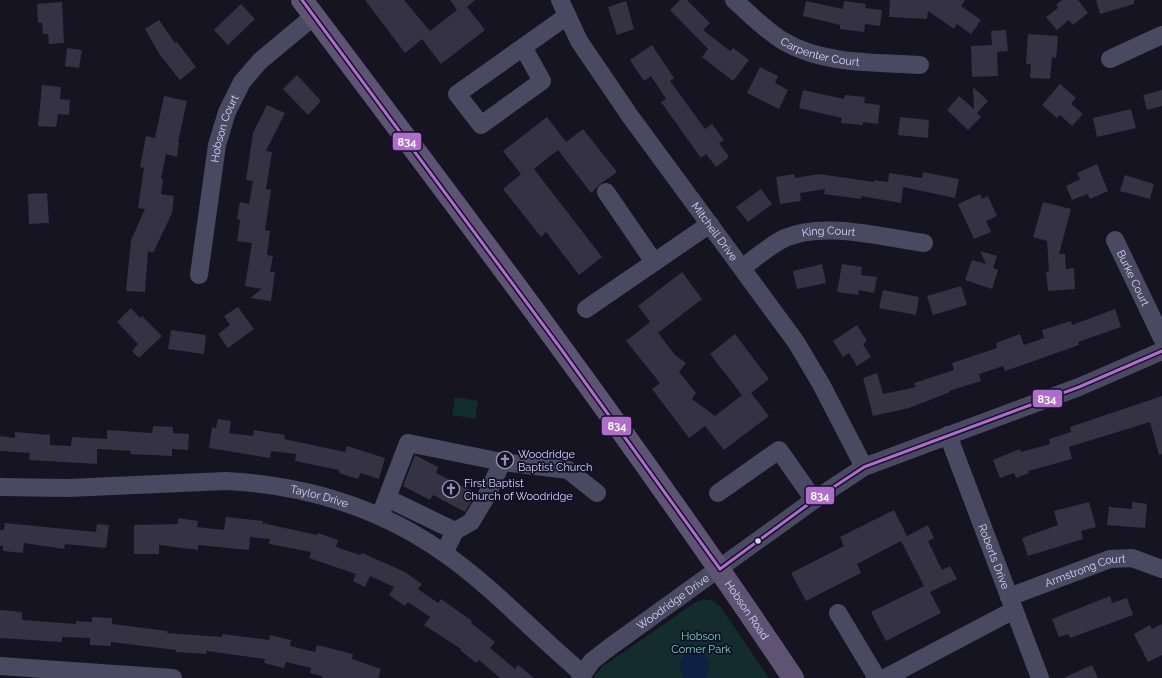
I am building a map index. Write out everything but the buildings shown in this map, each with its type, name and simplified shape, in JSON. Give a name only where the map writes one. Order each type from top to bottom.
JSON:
[{"type":"main road","name":"Hobson Road","points":[[308,8],[552,337],[720,568],[793,678]]},
{"type":"street","name":"Carpenter Court","points":[[734,0],[770,32],[784,41],[805,51],[841,60],[920,65]]},
{"type":"street","name":"Hobson Court","points":[[199,275],[217,145],[227,112],[242,82],[260,60],[308,8]]},
{"type":"street","points":[[523,47],[542,81],[481,125],[457,94],[523,47],[563,8]]},
{"type":"street","name":"Mitchell Drive","points":[[563,8],[579,41],[630,116],[796,342],[821,384],[864,467]]},
{"type":"street","points":[[1110,59],[1162,35]]},
{"type":"street","points":[[606,192],[654,262]]},
{"type":"street","points":[[586,309],[710,224]]},
{"type":"street","name":"King Court","points":[[742,268],[784,239],[816,230],[837,231],[924,243]]},
{"type":"street","name":"Burke Court","points":[[1114,240],[1162,338]]},
{"type":"street","name":"Woodridge Drive","points":[[581,676],[592,661],[610,647],[814,500],[864,467],[1086,384],[1162,351]]},
{"type":"street","name":"Roberts Drive","points":[[948,435],[1040,678]]},
{"type":"street","points":[[380,516],[408,443],[502,462],[568,470],[597,493]]},
{"type":"street","points":[[718,493],[779,450],[814,500]]},
{"type":"street","points":[[444,553],[455,531],[471,522],[486,496],[502,462]]},
{"type":"street","name":"Taylor Drive","points":[[0,487],[68,488],[195,482],[251,483],[290,488],[322,495],[380,516],[444,553],[479,580],[581,676]]},
{"type":"street","points":[[387,498],[455,531]]},
{"type":"street","name":"Armstrong Court","points":[[885,678],[1011,604],[1110,559],[1132,558],[1162,569]]},
{"type":"street","points":[[838,613],[877,678]]},
{"type":"street","points":[[0,666],[174,678]]},
{"type":"green space","points":[[455,397],[478,401],[475,419],[452,415]]},
{"type":"green space","name":"Hobson Corner Park","points":[[704,599],[713,601],[720,606],[769,678],[593,678],[602,667],[696,602]]},
{"type":"water","points":[[693,651],[702,654],[708,660],[709,669],[705,678],[685,678],[682,674],[680,666],[682,658]]},
{"type":"transit line","name":"834","points":[[302,0],[561,349],[720,569]]},
{"type":"transit line","name":"834","points":[[720,569],[814,500],[864,467],[1079,387],[1162,351]]},
{"type":"place","name":"Woodridge Baptist Church","points":[[505,460]]},
{"type":"place","name":"First Baptist Church of Woodridge","points":[[451,489]]}]
